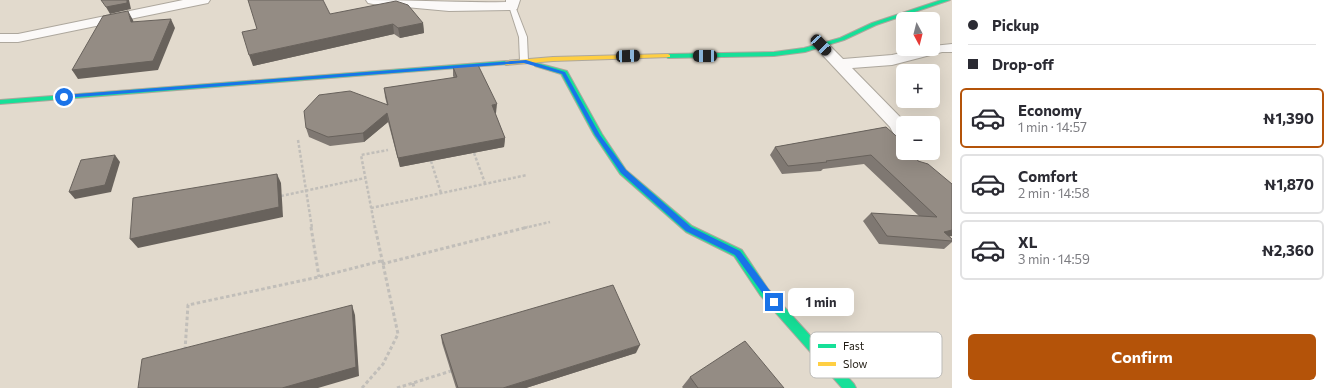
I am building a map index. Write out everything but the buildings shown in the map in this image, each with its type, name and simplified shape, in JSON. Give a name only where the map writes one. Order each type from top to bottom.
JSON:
[{"type":"street","points":[[0,38],[18,38],[203,0]]},
{"type":"street","points":[[373,0],[449,7],[513,3]]},
{"type":"street","points":[[0,102],[524,61],[643,56],[766,55],[805,50],[842,39],[874,24],[950,0]]},
{"type":"street","points":[[821,45],[896,124]]},
{"type":"street","points":[[839,64],[892,60],[942,48],[952,48]]},
{"type":"street","points":[[524,61],[564,73],[598,135],[624,172],[688,229],[738,253],[764,292],[810,343]]},
{"type":"street","points":[[841,378],[850,388]]},
{"type":"lane","points":[[513,3],[523,37],[524,61]]},
{"type":"path","points":[[298,140],[319,277]]},
{"type":"path","points":[[362,388],[383,364],[398,334],[382,263],[361,155],[388,150]]},
{"type":"path","points":[[474,153],[486,183]]},
{"type":"path","points":[[431,161],[441,193]]},
{"type":"path","points":[[372,208],[527,175]]},
{"type":"path","points":[[281,196],[365,178]]},
{"type":"path","points":[[185,352],[188,305],[382,263],[550,222]]},
{"type":"path","points":[[398,388],[451,371]]},
{"type":"path","points":[[413,383],[414,388]]},
{"type":"traffic: fast","points":[[668,56],[774,54],[805,50],[842,39],[874,24],[947,0]]},
{"type":"traffic: fast","points":[[0,102],[506,63]]},
{"type":"traffic: fast","points":[[537,65],[564,73],[598,135],[623,172],[689,229],[738,253],[764,292],[810,343]]},
{"type":"traffic: fast","points":[[841,378],[850,388]]},
{"type":"traffic: slow","points":[[506,63],[553,59],[668,56]]},
{"type":"route","points":[[64,97],[524,61],[564,73],[598,135],[624,172],[688,229],[738,253],[764,292],[774,302]]}]
